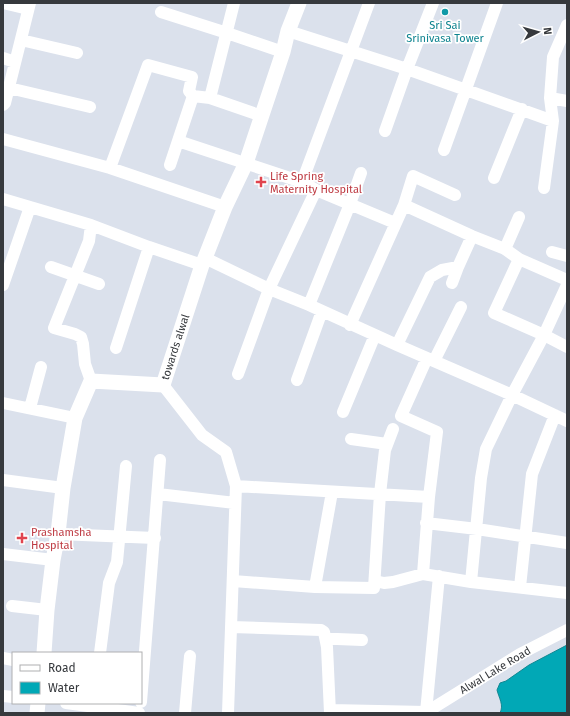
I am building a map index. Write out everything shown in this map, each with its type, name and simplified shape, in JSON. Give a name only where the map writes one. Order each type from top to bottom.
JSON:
[{"type":"main road","name":"towards alwal","points":[[91,381],[163,385],[204,262],[225,207],[246,163],[283,52],[288,31],[299,3]]},
{"type":"main road","points":[[44,652],[47,610],[53,560],[58,534],[62,488],[75,418],[91,381]]},
{"type":"street","points":[[3,3],[29,6],[9,88],[5,103],[3,105]]},
{"type":"street","points":[[210,98],[234,3]]},
{"type":"street","points":[[302,182],[350,50],[369,3]]},
{"type":"street","points":[[384,131],[433,3]]},
{"type":"street","points":[[444,150],[497,3]]},
{"type":"street","points":[[161,12],[283,52]]},
{"type":"street","points":[[544,188],[553,121],[550,98],[553,57],[567,25]]},
{"type":"street","points":[[288,31],[407,68],[553,121]]},
{"type":"street","points":[[21,40],[77,53]]},
{"type":"street","points":[[3,58],[15,62]]},
{"type":"street","points":[[110,168],[148,65],[192,77],[189,91],[193,96],[210,98],[262,116]]},
{"type":"street","points":[[9,88],[90,106]]},
{"type":"street","points":[[170,165],[193,96]]},
{"type":"street","points":[[550,98],[567,101]]},
{"type":"street","points":[[494,178],[522,109]]},
{"type":"street","points":[[3,139],[110,168],[225,207]]},
{"type":"street","points":[[178,141],[302,182],[316,190],[395,223]]},
{"type":"street","points":[[309,305],[350,204],[361,172]]},
{"type":"street","points":[[350,325],[404,205],[413,176],[455,195]]},
{"type":"street","points":[[238,374],[269,289],[316,190]]},
{"type":"street","points":[[3,199],[91,224],[149,247],[204,262],[309,305],[350,325],[567,420]]},
{"type":"street","points":[[404,205],[472,236],[505,249],[519,258],[567,280]]},
{"type":"street","points":[[3,285],[30,207]]},
{"type":"street","points":[[505,249],[519,218]]},
{"type":"street","points":[[91,224],[89,241],[54,328],[80,337],[83,344],[85,364],[91,381]]},
{"type":"street","points":[[452,283],[472,236]]},
{"type":"street","points":[[116,348],[149,247]]},
{"type":"street","points":[[552,252],[567,256]]},
{"type":"street","points":[[519,258],[494,313],[567,347]]},
{"type":"street","points":[[397,345],[430,277],[442,270],[458,266]]},
{"type":"street","points":[[51,267],[99,284]]},
{"type":"street","points":[[471,582],[481,478],[486,449],[512,395],[544,335],[567,285]]},
{"type":"street","points":[[422,574],[426,523],[437,432],[401,416],[430,360],[461,307]]},
{"type":"street","points":[[297,380],[322,311]]},
{"type":"street","points":[[343,412],[375,335]]},
{"type":"street","points":[[30,408],[40,367]]},
{"type":"street","points":[[163,385],[202,435],[226,452],[236,486],[228,713]]},
{"type":"street","points":[[3,403],[75,418]]},
{"type":"street","points":[[520,587],[532,474],[555,415]]},
{"type":"street","points":[[233,581],[374,588],[380,494],[385,450],[394,429]]},
{"type":"street","points":[[351,439],[387,444]]},
{"type":"street","points":[[142,690],[160,460]]},
{"type":"street","points":[[100,652],[109,583],[117,562],[126,466]]},
{"type":"street","points":[[3,480],[62,488]]},
{"type":"street","points":[[236,486],[429,497]]},
{"type":"street","points":[[315,586],[332,492]]},
{"type":"street","points":[[158,494],[235,503]]},
{"type":"street","points":[[426,523],[477,529],[567,543]]},
{"type":"street","points":[[58,534],[155,538]]},
{"type":"street","points":[[3,554],[53,560]]},
{"type":"street","points":[[375,581],[384,583],[393,582],[422,574],[471,582],[567,592]]},
{"type":"street","points":[[231,626],[321,630],[324,632],[327,647],[330,711],[425,712],[439,576]]},
{"type":"street","points":[[12,606],[47,610]]},
{"type":"street","name":"Alwal Lake Road","points":[[425,712],[520,654],[567,630]]},
{"type":"street","points":[[326,639],[362,640]]},
{"type":"street","points":[[185,713],[190,656]]},
{"type":"street","points":[[80,704],[140,713]]},
{"type":"water","points":[[567,645],[567,713],[500,713],[501,704],[497,690],[500,683],[506,681],[529,665]]},
{"type":"place","name":"Sri Sai Srinivasa Tower","points":[[445,12]]},
{"type":"place","name":"Life Spring Maternity Hospital","points":[[261,182]]},
{"type":"place","name":"Prashamsha Hospital","points":[[22,538]]}]
